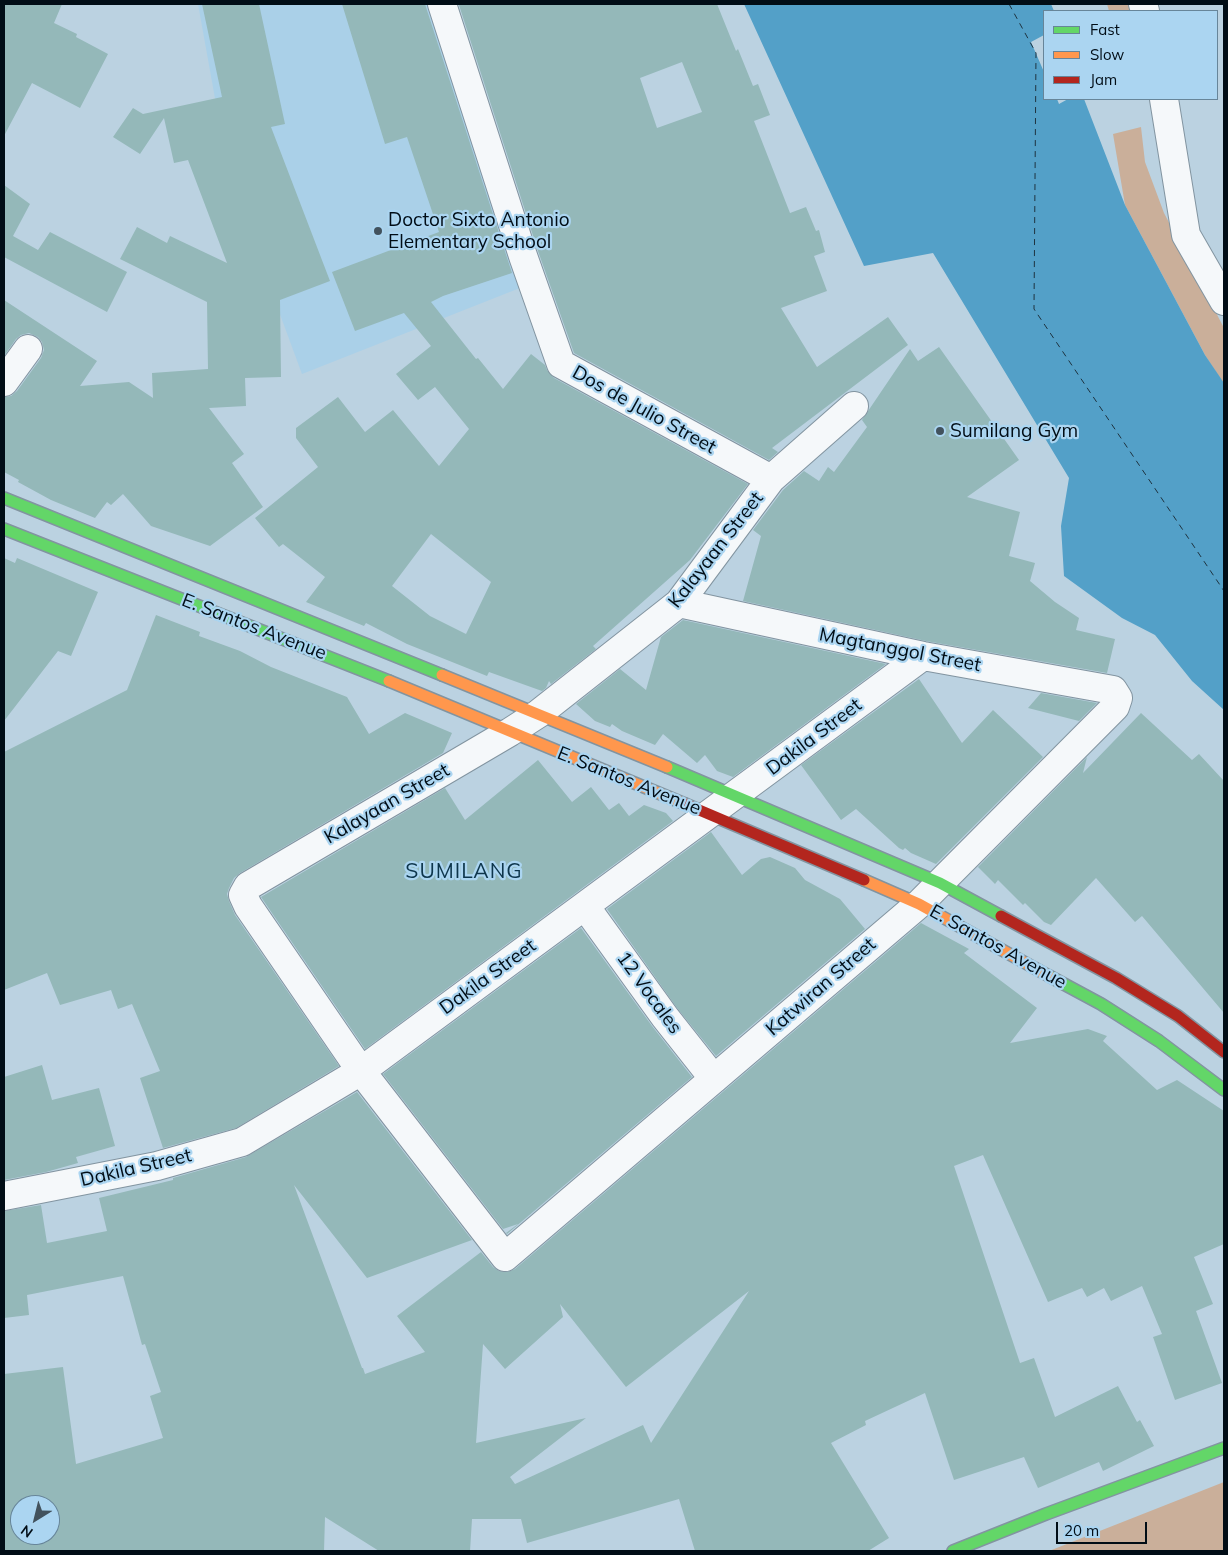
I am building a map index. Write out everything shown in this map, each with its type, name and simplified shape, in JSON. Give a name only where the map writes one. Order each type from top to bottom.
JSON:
[{"type":"street","name":"Dos de Julio Street","points":[[442,4],[523,256],[561,364],[770,479]]},
{"type":"street","points":[[1164,100],[1186,235],[1224,301]]},
{"type":"street","points":[[4,382],[28,349]]},
{"type":"street","name":"Kalayaan Street","points":[[505,1257],[361,1071],[248,906],[243,895],[248,886],[538,714],[679,604],[770,479],[854,406]]},
{"type":"street","name":"E. Santos Avenue","points":[[4,498],[735,795],[940,883],[1116,978],[1178,1016],[1224,1052]]},
{"type":"street","name":"E. Santos Avenue","points":[[4,529],[360,669],[709,814],[919,904],[1101,1004],[1159,1041],[1224,1090]]},
{"type":"street","name":"Magtanggol Street","points":[[679,604],[922,656],[1113,690],[1118,698]]},
{"type":"street","name":"Dakila Street","points":[[4,1196],[157,1166],[242,1142],[361,1071],[922,656]]},
{"type":"street","name":"Katwiran Street","points":[[505,1257],[919,904],[1115,707],[1118,698]]},
{"type":"street","name":"12 Vocales","points":[[585,906],[665,1017],[714,1079]]},
{"type":"street","points":[[953,1551],[1046,1514],[1224,1448]]},
{"type":"shaded area","name":"Doctor Sixto Antonio Elementary School","points":[[198,4],[430,4],[525,286],[302,374],[229,176]]},
{"type":"shaded area","points":[[1107,4],[1154,4],[1156,10],[1109,10]]},
{"type":"shaded area","points":[[1141,127],[1145,162],[1164,213],[1224,328],[1224,384],[1205,355],[1125,205],[1113,134]]},
{"type":"shaded area","points":[[1224,1482],[1224,1551],[1049,1551]]},
{"type":"water","points":[[744,4],[1051,4],[1054,10],[1043,10],[1043,36],[1031,42],[1043,70],[1043,100],[1057,100],[1059,104],[1066,100],[1084,100],[1125,205],[1205,355],[1224,383],[1224,710],[1192,681],[1155,635],[1122,618],[1064,576],[1061,526],[1069,478],[933,253],[864,266]]},
{"type":"building","points":[[4,4],[62,4],[54,23],[77,34],[76,37],[108,54],[80,108],[32,83],[4,136]]},
{"type":"building","points":[[202,4],[259,4],[285,124],[271,127],[330,281],[280,300],[281,377],[245,378],[246,406],[209,408],[244,454],[232,463],[263,507],[210,546],[151,526],[123,494],[111,505],[107,502],[95,518],[51,500],[4,472],[4,397],[11,396],[17,391],[41,358],[44,350],[42,342],[38,337],[29,333],[21,335],[16,339],[4,356],[4,300],[97,361],[80,386],[129,382],[153,398],[152,373],[208,369],[207,302],[120,259],[137,227],[167,243],[170,236],[227,263],[188,160],[174,163],[164,118],[140,154],[113,137],[133,108],[143,114],[222,97]]},
{"type":"building","points":[[342,4],[425,4],[512,273],[443,296],[431,302],[476,359],[478,358],[503,389],[531,354],[545,365],[554,378],[748,484],[690,560],[593,646],[596,649],[551,684],[549,681],[546,688],[542,691],[489,672],[487,676],[407,644],[366,623],[364,626],[306,602],[325,577],[283,544],[279,547],[255,518],[318,467],[296,438],[296,428],[338,397],[365,432],[393,410],[439,466],[469,429],[435,387],[418,400],[396,374],[431,346],[404,313],[355,331],[332,272],[439,232],[407,137],[385,144]],"holes":[[[431,534],[491,582],[466,634],[430,616],[392,586]]]},
{"type":"building","points":[[717,4],[736,51],[738,49],[753,86],[758,84],[770,115],[754,121],[790,213],[806,207],[816,231],[819,230],[825,252],[814,256],[827,291],[781,308],[817,367],[888,317],[908,345],[772,448],[778,452],[769,460],[574,353],[538,251],[459,5]],"holes":[[[682,62],[702,112],[657,128],[640,78]]]},
{"type":"building","points":[[4,185],[30,204],[13,236],[38,250],[50,232],[127,272],[107,312],[4,257]]},
{"type":"building","points":[[939,347],[1019,460],[967,497],[1020,512],[1009,556],[1035,563],[1030,581],[1055,602],[1079,618],[1076,630],[1115,639],[1107,673],[926,641],[743,601],[761,536],[753,530],[783,490],[804,471],[819,481],[828,467],[834,472],[867,427],[862,420],[910,349],[918,361]]},
{"type":"building","points":[[4,558],[15,563],[17,558],[98,592],[71,656],[58,651],[4,721]]},
{"type":"building","points":[[156,615],[200,632],[199,636],[240,651],[271,667],[347,697],[369,734],[405,713],[452,733],[443,753],[240,873],[234,878],[229,888],[227,894],[235,915],[339,1066],[236,1128],[163,1148],[140,1078],[160,1071],[132,1004],[118,1009],[111,990],[60,1005],[47,973],[4,990],[4,752],[127,690]]},
{"type":"building","points":[[683,620],[886,664],[733,777],[717,771],[705,755],[697,763],[663,734],[655,745],[622,731],[612,724],[610,727],[595,721],[576,704],[620,669],[646,690],[661,637]]},
{"type":"building","points":[[919,679],[962,743],[993,710],[1043,757],[936,864],[911,853],[905,848],[903,850],[899,848],[856,809],[841,820],[801,765]]},
{"type":"building","points":[[1041,693],[1097,703],[1079,721],[1028,708]]},
{"type":"building","points":[[1141,713],[1192,760],[1199,754],[1224,781],[1224,1013],[1142,916],[1135,922],[1096,878],[1051,925],[1044,922],[1025,903],[1023,905],[998,880],[995,884],[978,867],[1087,757],[1083,773]]},
{"type":"building","points":[[538,760],[572,802],[591,787],[609,810],[619,803],[629,816],[644,805],[666,813],[673,821],[365,1049],[261,897],[445,788],[465,820]]},
{"type":"building","points":[[711,832],[742,875],[761,859],[770,857],[795,868],[805,880],[840,899],[865,929],[716,1056],[677,1008],[607,909]]},
{"type":"building","points":[[921,923],[969,949],[964,953],[1037,1008],[1010,1043],[1088,1029],[1107,1036],[1103,1041],[1157,1090],[1177,1080],[1224,1111],[1224,1244],[1194,1257],[1213,1304],[1196,1311],[1222,1383],[1175,1400],[1153,1337],[1162,1334],[1142,1286],[1111,1301],[1104,1288],[1087,1297],[1082,1288],[1048,1302],[983,1155],[954,1166],[1020,1363],[1034,1358],[1055,1417],[1118,1386],[1137,1422],[1140,1420],[1154,1446],[1103,1471],[1099,1462],[1038,1488],[1024,1457],[954,1480],[925,1393],[865,1421],[866,1425],[831,1443],[889,1538],[868,1551],[695,1551],[679,1499],[527,1543],[521,1519],[472,1519],[470,1551],[379,1551],[325,1517],[324,1551],[4,1551],[4,1374],[63,1367],[76,1464],[163,1438],[150,1396],[161,1392],[145,1344],[142,1345],[123,1276],[27,1295],[29,1315],[4,1318],[4,1211],[41,1205],[47,1243],[107,1231],[99,1198],[173,1180],[173,1178],[246,1157],[357,1092],[472,1240],[367,1278],[294,1185],[365,1374],[425,1352],[397,1316],[481,1252],[493,1267],[499,1271],[507,1272],[515,1269]],"holes":[[[749,1291],[651,1443],[643,1425],[515,1484],[510,1477],[586,1418],[476,1443],[483,1344],[505,1369],[563,1317],[560,1304],[626,1387]]]},
{"type":"building","points":[[581,928],[652,1026],[692,1077],[507,1234],[518,1224],[503,1229],[383,1074]]},
{"type":"building","points":[[42,1065],[52,1100],[99,1088],[115,1146],[76,1157],[78,1163],[46,1172],[4,1180],[4,1077]]},
{"type":"ferry route","points":[[1009,4],[1036,53],[1034,309],[1224,591]]},
{"type":"traffic: fast","points":[[4,498],[442,675]]},
{"type":"traffic: fast","points":[[4,529],[389,681]]},
{"type":"traffic: fast","points":[[667,767],[940,883],[1001,916]]},
{"type":"traffic: fast","points":[[1049,976],[1101,1004],[1159,1041],[1224,1090]]},
{"type":"traffic: fast","points":[[953,1551],[1046,1514],[1224,1448]]},
{"type":"traffic: slow","points":[[442,675],[667,767]]},
{"type":"traffic: slow","points":[[389,681],[685,804]]},
{"type":"traffic: slow","points":[[864,880],[919,904],[1049,976]]},
{"type":"traffic: jam","points":[[685,804],[864,880]]},
{"type":"traffic: jam","points":[[1001,916],[1116,978],[1178,1016],[1224,1052]]},
{"type":"place","name":"Doctor Sixto Antonio Elementary School","points":[[378,231]]},
{"type":"place","name":"Sumilang Gym","points":[[940,431]]},
{"type":"district","name":"SUMILANG","points":[[464,872]]}]
